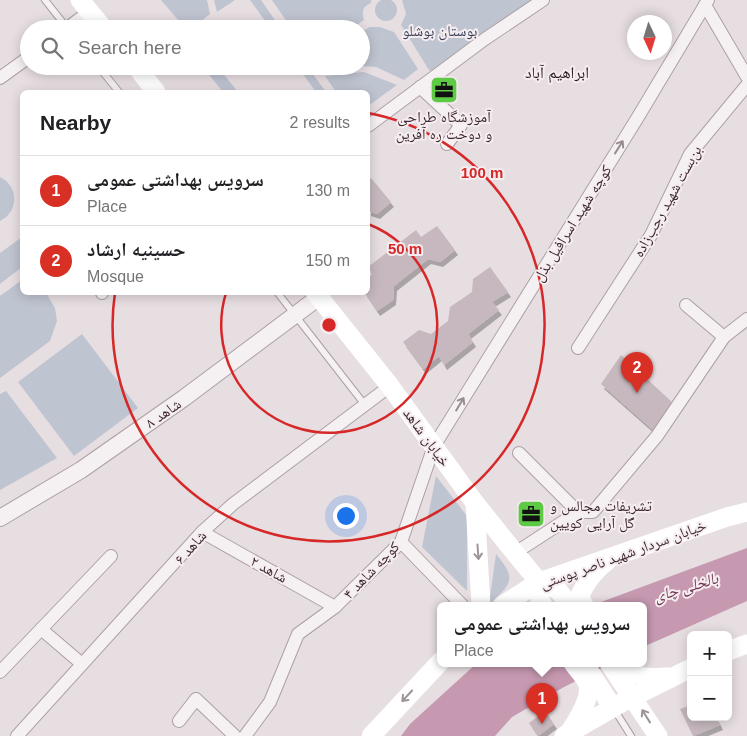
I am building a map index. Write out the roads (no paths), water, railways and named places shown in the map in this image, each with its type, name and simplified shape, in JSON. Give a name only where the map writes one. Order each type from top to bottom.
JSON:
[{"type":"main road","points":[[84,6],[96,20]]},
{"type":"main road","points":[[143,75],[154,90]]},
{"type":"main road","name":"خیابان شاهد","points":[[317,295],[390,386],[475,503],[539,582]]},
{"type":"main road","points":[[475,503],[481,602]]},
{"type":"main road","name":"خیابان سردار شهید ناصر پوستی","points":[[508,602],[539,582],[727,517],[747,512]]},
{"type":"main road","points":[[582,602],[580,597],[586,581],[594,571],[612,557]]},
{"type":"main road","points":[[541,602],[539,582],[558,590],[567,602]]},
{"type":"main road","points":[[732,650],[747,644]]},
{"type":"main road","points":[[371,736],[437,665]]},
{"type":"main road","points":[[576,667],[587,683],[592,684]]},
{"type":"main road","points":[[586,667],[592,684],[613,708]]},
{"type":"main road","points":[[617,667],[633,697],[658,736]]},
{"type":"main road","points":[[619,667],[631,674],[649,678],[673,677]]},
{"type":"main road","points":[[566,735],[633,697],[687,670]]},
{"type":"main road","points":[[566,735],[584,706],[592,684]]},
{"type":"street","points":[[370,124],[485,39],[543,0]]},
{"type":"street","points":[[702,2],[747,77]]},
{"type":"street","name":"کوچه شهید اسرافیل بذل","points":[[434,446],[638,117],[702,2]]},
{"type":"street","points":[[74,20],[84,6]]},
{"type":"street","points":[[0,78],[20,63]]},
{"type":"street","name":"بن‌بست شهید رجب‌زاده","points":[[578,348],[651,235],[690,154],[747,85]]},
{"type":"street","points":[[420,87],[461,125],[447,144]]},
{"type":"street","name":"شاهد ۸","points":[[0,518],[81,470],[184,398],[295,315],[317,295]]},
{"type":"street","points":[[686,305],[724,337]]},
{"type":"street","points":[[515,552],[578,512],[593,512],[657,436],[724,337],[747,319]]},
{"type":"street","name":"شاهد ۶","points":[[17,736],[202,532],[233,504],[390,386]]},
{"type":"street","name":"کوچه شاهد ۴","points":[[246,736],[270,702],[298,634],[335,606],[400,542],[434,446]]},
{"type":"street","points":[[519,453],[578,512]]},
{"type":"street","name":"شاهد ۲","points":[[202,532],[335,606]]},
{"type":"street","points":[[400,542],[459,602]]},
{"type":"street","points":[[0,672],[111,556]]},
{"type":"street","points":[[41,629],[82,664]]},
{"type":"street","points":[[179,720],[196,699],[235,736]]},
{"type":"lane","points":[[45,0],[60,20]]},
{"type":"lane","points":[[105,75],[117,90]]},
{"type":"lane","points":[[279,295],[365,405]]},
{"type":"lane","points":[[613,708],[631,736]]},
{"type":"water","name":"بالخلی چای","points":[[747,548],[747,601],[647,645],[647,602],[601,602]]},
{"type":"water","points":[[473,667],[604,667],[564,687],[512,717],[495,736],[401,736],[410,724]]},
{"type":"place","name":"آموزشگاه طراحی و دوخت ره آفرین","points":[[444,90]]},
{"type":"place","name":"حسینیه ارشاد","points":[[637,393]]},
{"type":"place","name":"تشریفات مجالس و گل آرایی کویین","points":[[531,514]]},
{"type":"place","name":"سرویس بهداشتی عمومی","points":[[542,724]]},
{"type":"district","name":"ابراهیم آباد","points":[[557,72]]},
{"type":"park label","name":"بوستان بوشلو","points":[[440,30]]}]
